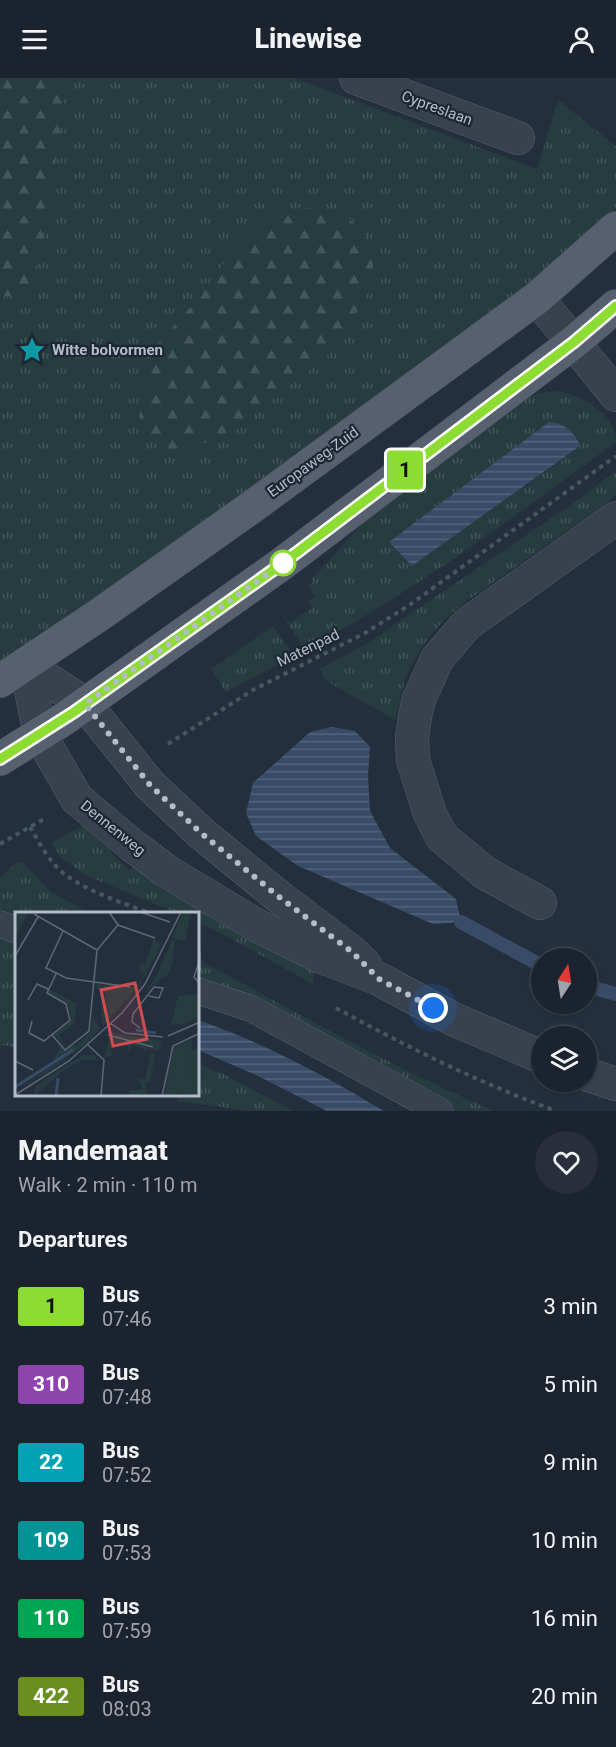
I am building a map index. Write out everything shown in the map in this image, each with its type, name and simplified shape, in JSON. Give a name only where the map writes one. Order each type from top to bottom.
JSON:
[{"type":"main road","name":"Europaweg-Zuid","points":[[13,673],[249,509],[537,298],[616,228]]},
{"type":"main road","points":[[0,759],[85,704],[283,563],[574,342],[616,306]]},
{"type":"street","name":"Cypreslaan","points":[[356,78],[518,138]]},
{"type":"street","points":[[537,298],[616,395]]},
{"type":"street","points":[[540,903],[485,873],[442,837],[430,814],[413,760],[412,738],[415,716],[419,699],[437,659],[467,624],[616,518]]},
{"type":"street","name":"Dennenweg","points":[[13,673],[85,704],[150,785],[201,833],[278,896],[352,952],[379,979]]},
{"type":"street","name":"Dennenweg","points":[[13,673],[40,735],[77,800],[142,853],[211,899],[256,925],[319,956],[379,979],[453,1019],[531,1052]]},
{"type":"street","points":[[597,1078],[616,1084]]},
{"type":"lane","points":[[0,924],[15,930]]},
{"type":"lane","points":[[200,992],[252,1009],[440,1111]]},
{"type":"path","name":"Matenpad","points":[[133,766],[252,690],[365,633],[408,606],[616,456]]},
{"type":"path","points":[[0,844],[77,800]]},
{"type":"path","points":[[30,826],[39,844],[61,871],[86,887],[148,912]]},
{"type":"path","points":[[334,1008],[486,1083],[556,1111]]},
{"type":"green space","points":[[0,78],[61,78],[64,111],[33,294],[0,297]]},
{"type":"green space","points":[[61,78],[294,78],[537,169],[558,100],[616,146],[616,208],[442,358],[0,665],[0,297],[33,294],[64,111]],"holes":[[[279,214],[153,349],[195,302],[248,232]]]},
{"type":"green space","points":[[315,206],[348,217],[374,246],[372,287],[334,350],[239,426],[174,458],[147,437],[139,416],[153,349],[195,302],[248,232],[279,214]]},
{"type":"green space","points":[[559,391],[597,408],[611,423],[616,442],[425,578],[305,650],[284,618],[289,623],[312,608],[308,601],[315,597],[308,585],[313,582],[312,579],[381,504],[517,403],[539,393]],"holes":[[[549,422],[577,437],[580,447],[412,566],[389,542]]]},
{"type":"green space","points":[[616,471],[616,494],[608,502],[461,605],[428,638],[405,679],[395,720],[325,680],[320,669],[366,644],[575,502]]},
{"type":"green space","points":[[273,626],[294,656],[226,692],[211,669]]},
{"type":"green space","points":[[85,824],[106,843],[115,858],[130,870],[134,865],[314,968],[313,984],[200,923],[200,912],[175,912],[85,875],[61,857],[51,843]]},
{"type":"green space","points":[[17,862],[22,862],[51,892],[88,912],[15,912],[15,1047],[0,1045],[0,878]]},
{"type":"green space","points":[[200,960],[381,1058],[494,1111],[411,1111],[254,1024],[200,1005]]},
{"type":"green space","points":[[200,1066],[222,1073],[293,1111],[252,1111],[177,1101],[177,1096],[200,1096]]},
{"type":"water","points":[[549,422],[568,429],[580,446],[412,566],[389,542]]},
{"type":"water","points":[[332,727],[355,731],[370,747],[368,775],[370,811],[390,848],[456,899],[461,922],[433,924],[298,866],[256,836],[246,813],[253,783],[310,732]]},
{"type":"water","points":[[200,1021],[293,1061],[384,1111],[327,1111],[256,1075],[200,1051]]},
{"type":"waterway","points":[[461,922],[531,960]]},
{"type":"waterway","points":[[597,989],[616,994]]},
{"type":"bus line","name":"1","points":[[0,759],[74,712],[283,563],[574,342],[616,306]]},
{"type":"place","name":"Witte bolvormen","points":[[32,350]]},
{"type":"route","points":[[283,563],[85,704],[150,785],[201,833],[278,896],[352,952],[379,979],[433,1008]]}]
